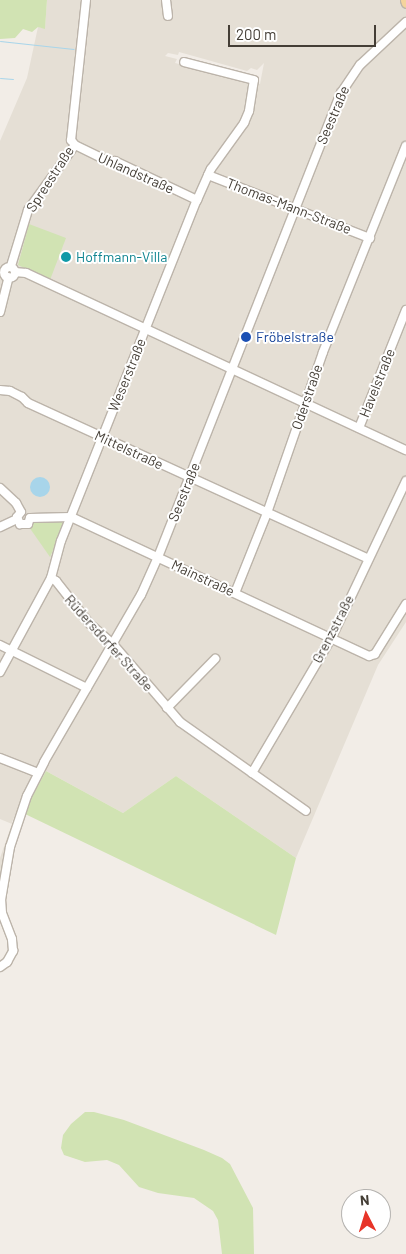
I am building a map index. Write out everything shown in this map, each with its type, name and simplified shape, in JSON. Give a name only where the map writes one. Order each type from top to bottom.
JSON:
[{"type":"street","name":"Spreestraße","points":[[0,312],[3,288],[28,210],[75,145],[71,140],[86,0]]},
{"type":"street","points":[[166,0],[168,16]]},
{"type":"street","name":"Seestraße","points":[[0,967],[7,962],[13,951],[12,939],[1,906],[10,847],[27,796],[38,773],[141,594],[158,557],[346,83],[364,60],[406,22]]},
{"type":"street","name":"Weserstraße","points":[[0,672],[51,578],[54,560],[208,175],[247,118],[254,80],[184,62]]},
{"type":"street","name":"Uhlandstraße","points":[[75,145],[110,162],[115,160],[197,200]]},
{"type":"street","name":"Oderstraße","points":[[234,593],[267,513],[323,352],[406,146]]},
{"type":"street","name":"Thomas-Mann-Straße","points":[[208,175],[370,238]]},
{"type":"street","points":[[8,271],[26,273],[232,371],[406,450]]},
{"type":"street","name":"Havelstraße","points":[[359,428],[406,310]]},
{"type":"street","name":"Mittelstraße","points":[[0,390],[10,391],[22,397],[28,403],[368,559]]},
{"type":"street","name":"Grenzstraße","points":[[252,773],[330,639],[406,481]]},
{"type":"street","points":[[0,488],[16,503],[19,516],[20,524],[24,526],[28,524],[30,518],[27,513],[19,516],[0,527]]},
{"type":"street","name":"Mainstraße","points":[[30,518],[71,517],[330,639],[372,656],[406,604]]},
{"type":"street","name":"Rüdersdorfer Straße","points":[[51,578],[56,581],[90,624],[113,644],[180,722],[306,811]]},
{"type":"street","points":[[0,645],[87,688]]},
{"type":"street","points":[[167,708],[215,659]]},
{"type":"street","points":[[0,758],[38,773]]},
{"type":"shaded area","points":[[47,0],[406,0],[406,622],[378,665],[296,858],[176,776],[123,813],[37,766],[12,824],[0,819],[0,141],[27,78],[38,27],[45,28]],"holes":[[[179,52],[247,71],[251,68],[257,70],[264,63],[260,84],[175,63],[177,59],[165,56],[168,53],[178,55]]]},
{"type":"shaded area","points":[[11,826],[0,895],[0,858]]},
{"type":"green space","points":[[0,0],[47,0],[45,29],[38,27],[32,32],[23,29],[15,38],[0,39]]},
{"type":"green space","points":[[29,224],[66,238],[50,280],[18,265]]},
{"type":"green space","points":[[66,520],[50,557],[29,527],[33,521]]},
{"type":"green space","points":[[46,771],[123,813],[176,776],[296,858],[276,935],[23,813]]},
{"type":"green space","points":[[85,1112],[94,1112],[124,1120],[204,1150],[230,1164],[253,1208],[254,1254],[222,1254],[218,1220],[213,1211],[194,1198],[158,1193],[139,1187],[119,1165],[107,1160],[85,1162],[64,1155],[61,1148],[63,1135],[71,1124]]},
{"type":"water","points":[[40,477],[47,480],[50,487],[47,494],[40,497],[33,494],[30,487],[33,480]]},
{"type":"waterway","points":[[0,41],[74,49]]},
{"type":"waterway","points":[[0,78],[13,79]]},
{"type":"place","name":"Hoffmann-Villa","points":[[66,257]]},
{"type":"place","name":"Fröbelstraße","points":[[246,337]]}]
